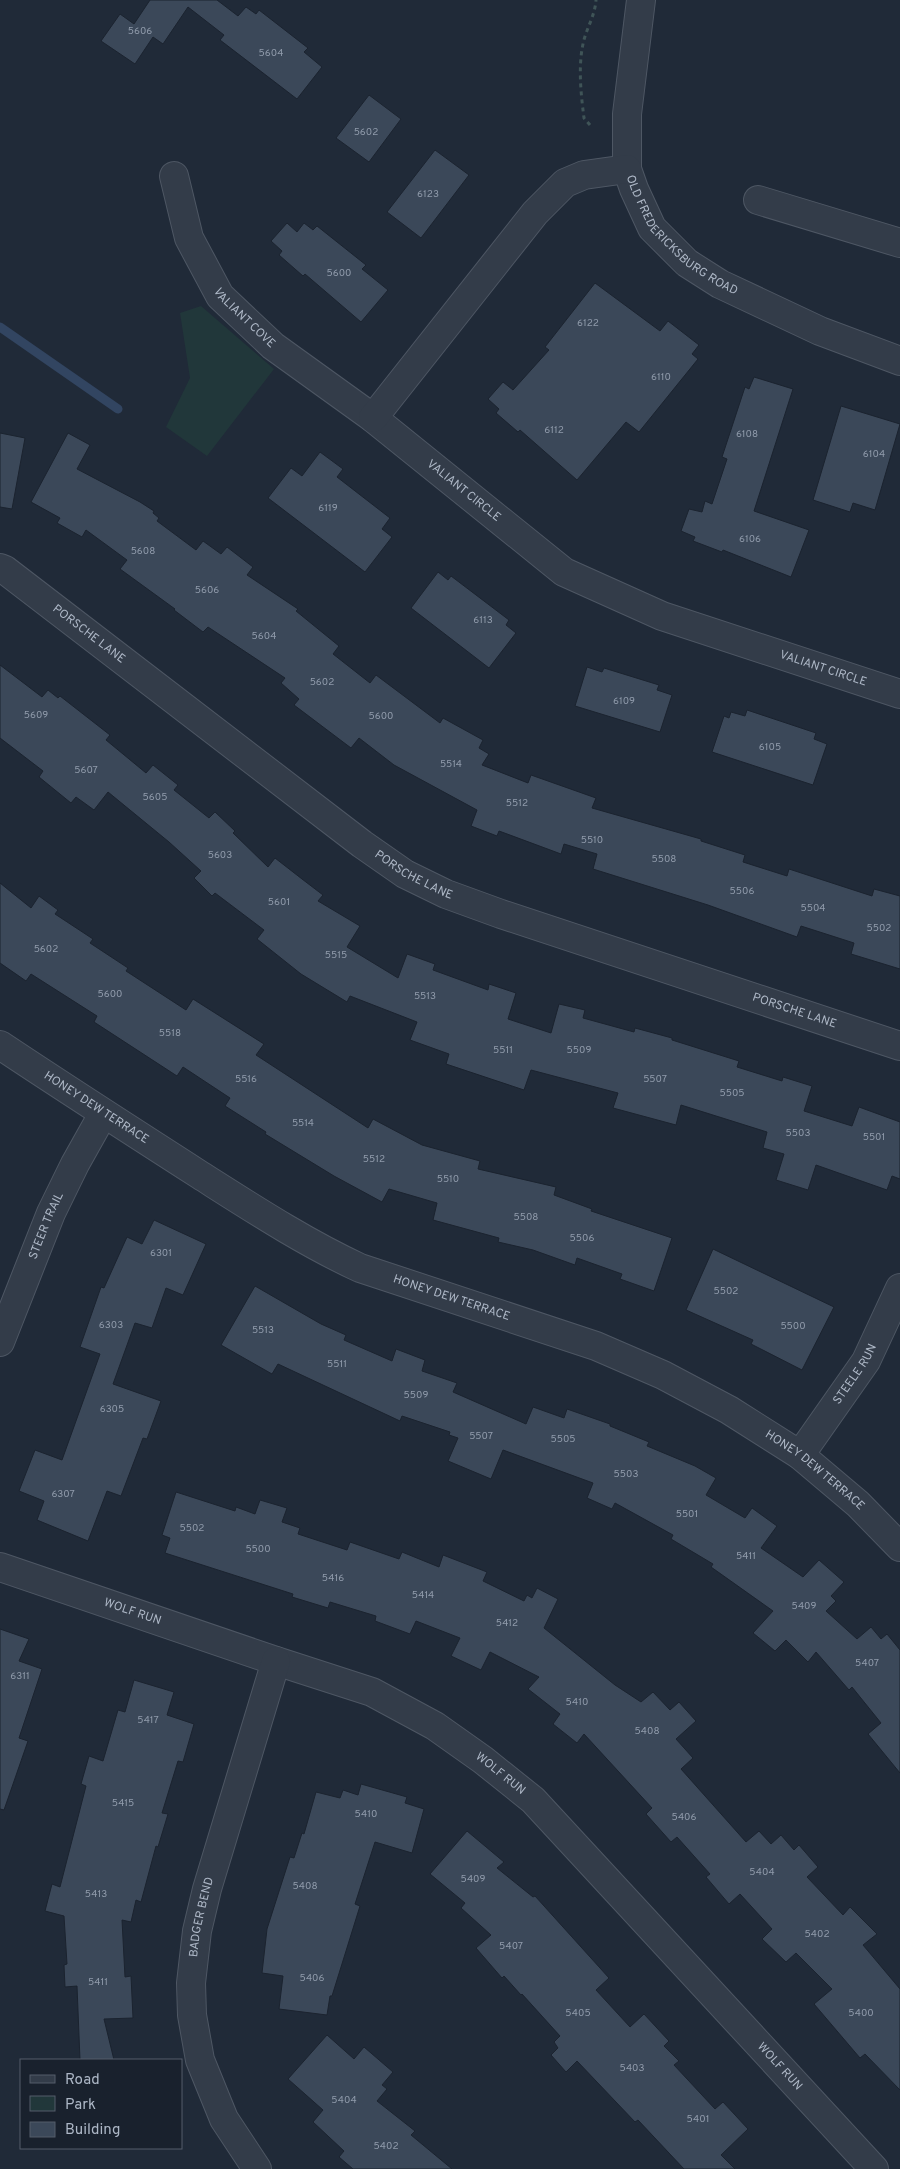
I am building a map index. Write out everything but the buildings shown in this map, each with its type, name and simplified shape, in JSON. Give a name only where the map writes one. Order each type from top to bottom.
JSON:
[{"type":"street","name":"OLD FREDERICKSBURG ROAD","points":[[640,0],[627,114],[627,169],[652,228],[687,263],[720,284],[820,331],[900,361]]},
{"type":"street","points":[[373,418],[535,213],[565,183],[584,175],[627,169]]},
{"type":"street","name":"VALIANT COVE","points":[[174,176],[189,238],[220,296],[273,346],[373,418]]},
{"type":"street","points":[[758,200],[900,243]]},
{"type":"street","name":"VALIANT CIRCLE","points":[[373,418],[564,572],[662,616],[900,694]]},
{"type":"street","name":"PORSCHE LANE","points":[[0,568],[362,844],[405,874],[446,894],[501,914],[900,1046]]},
{"type":"street","name":"HONEY DEW TERRACE","points":[[0,1045],[103,1114],[290,1233],[326,1252],[360,1268],[596,1346],[663,1375],[729,1410],[800,1455],[858,1504],[900,1547]]},
{"type":"street","name":"STEER TRAIL","points":[[0,1342],[51,1213],[75,1164],[103,1114]]},
{"type":"street","name":"STEELE RUN","points":[[800,1455],[866,1361],[900,1288]]},
{"type":"street","name":"WOLF RUN","points":[[0,1567],[372,1692],[434,1726],[483,1760],[533,1800],[874,2169]]},
{"type":"street","name":"BADGER BEND","points":[[256,2169],[224,2118],[200,2060],[192,2015],[191,1983],[197,1931],[207,1889],[276,1661]]},
{"type":"path","points":[[590,125],[584,118],[581,60],[583,43],[596,0]]},
{"type":"green space","points":[[201,306],[274,369],[207,456],[166,427],[190,378],[180,313]]},
{"type":"waterway","points":[[0,327],[118,409]]}]
